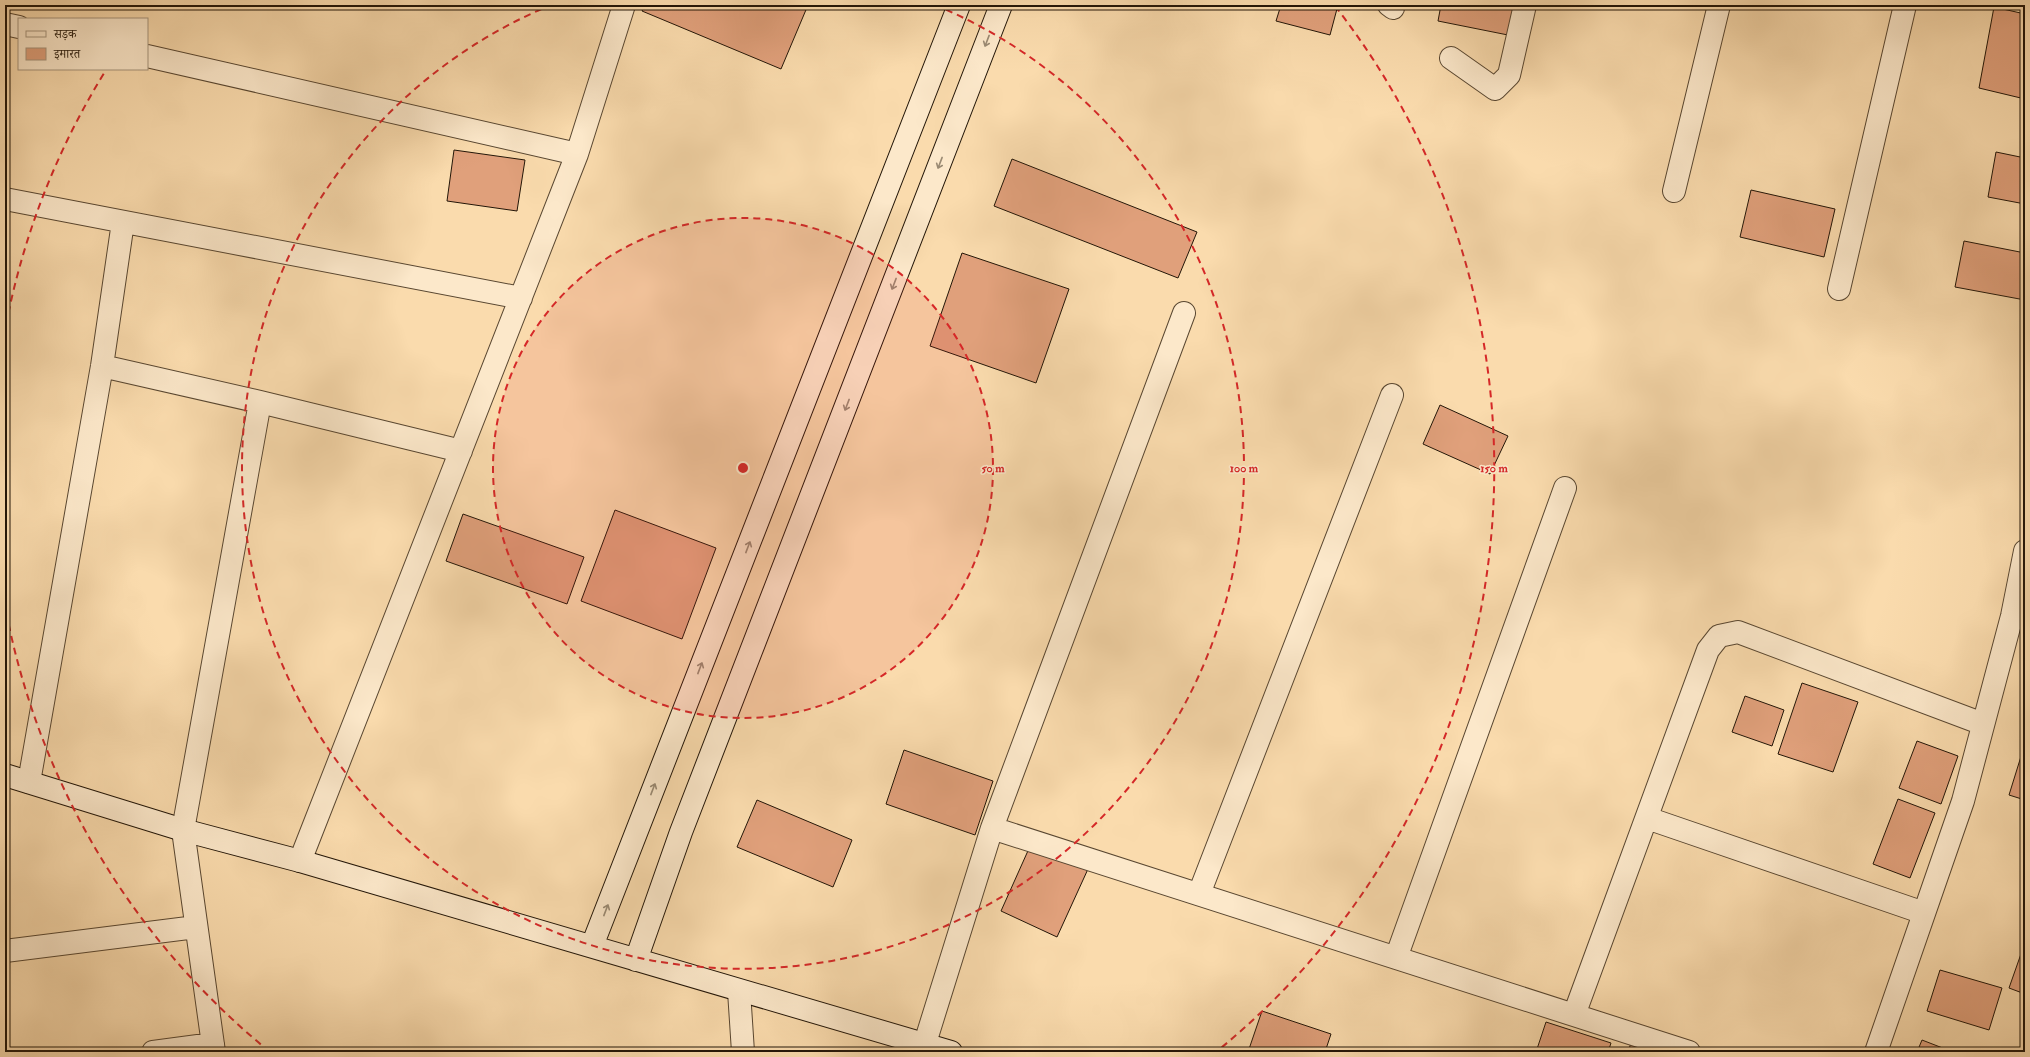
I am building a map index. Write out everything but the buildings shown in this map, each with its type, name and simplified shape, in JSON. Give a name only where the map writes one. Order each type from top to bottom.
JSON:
[{"type":"street","points":[[300,861],[576,154],[624,5]]},
{"type":"street","points":[[592,946],[959,5]]},
{"type":"street","points":[[636,960],[681,832],[1001,5]]},
{"type":"street","points":[[1451,58],[1495,89],[1509,75],[1525,5]]},
{"type":"street","points":[[1674,191],[1719,5]]},
{"type":"street","points":[[1839,289],[1905,5]]},
{"type":"street","points":[[5,24],[18,27]]},
{"type":"street","points":[[148,56],[576,154]]},
{"type":"street","points":[[5,199],[521,298]]},
{"type":"street","points":[[29,782],[102,366],[123,222]]},
{"type":"street","points":[[925,1043],[992,828],[1184,313]]},
{"type":"street","points":[[102,366],[260,402],[461,451]]},
{"type":"street","points":[[1199,894],[1392,395]]},
{"type":"street","points":[[153,1052],[213,1048],[183,830],[260,402]]},
{"type":"street","points":[[1396,958],[1565,488]]},
{"type":"street","points":[[1876,1052],[1963,801],[2012,616],[2025,551]]},
{"type":"street","points":[[1574,1015],[1708,650],[1719,636],[1738,632],[1983,724]]},
{"type":"street","points":[[5,775],[183,830],[300,861],[592,946],[739,991],[925,1043],[951,1052]]},
{"type":"street","points":[[1647,818],[1924,913]]},
{"type":"street","points":[[992,828],[1689,1052]]},
{"type":"street","points":[[5,951],[196,927]]},
{"type":"street","points":[[739,991],[743,1052]]}]
